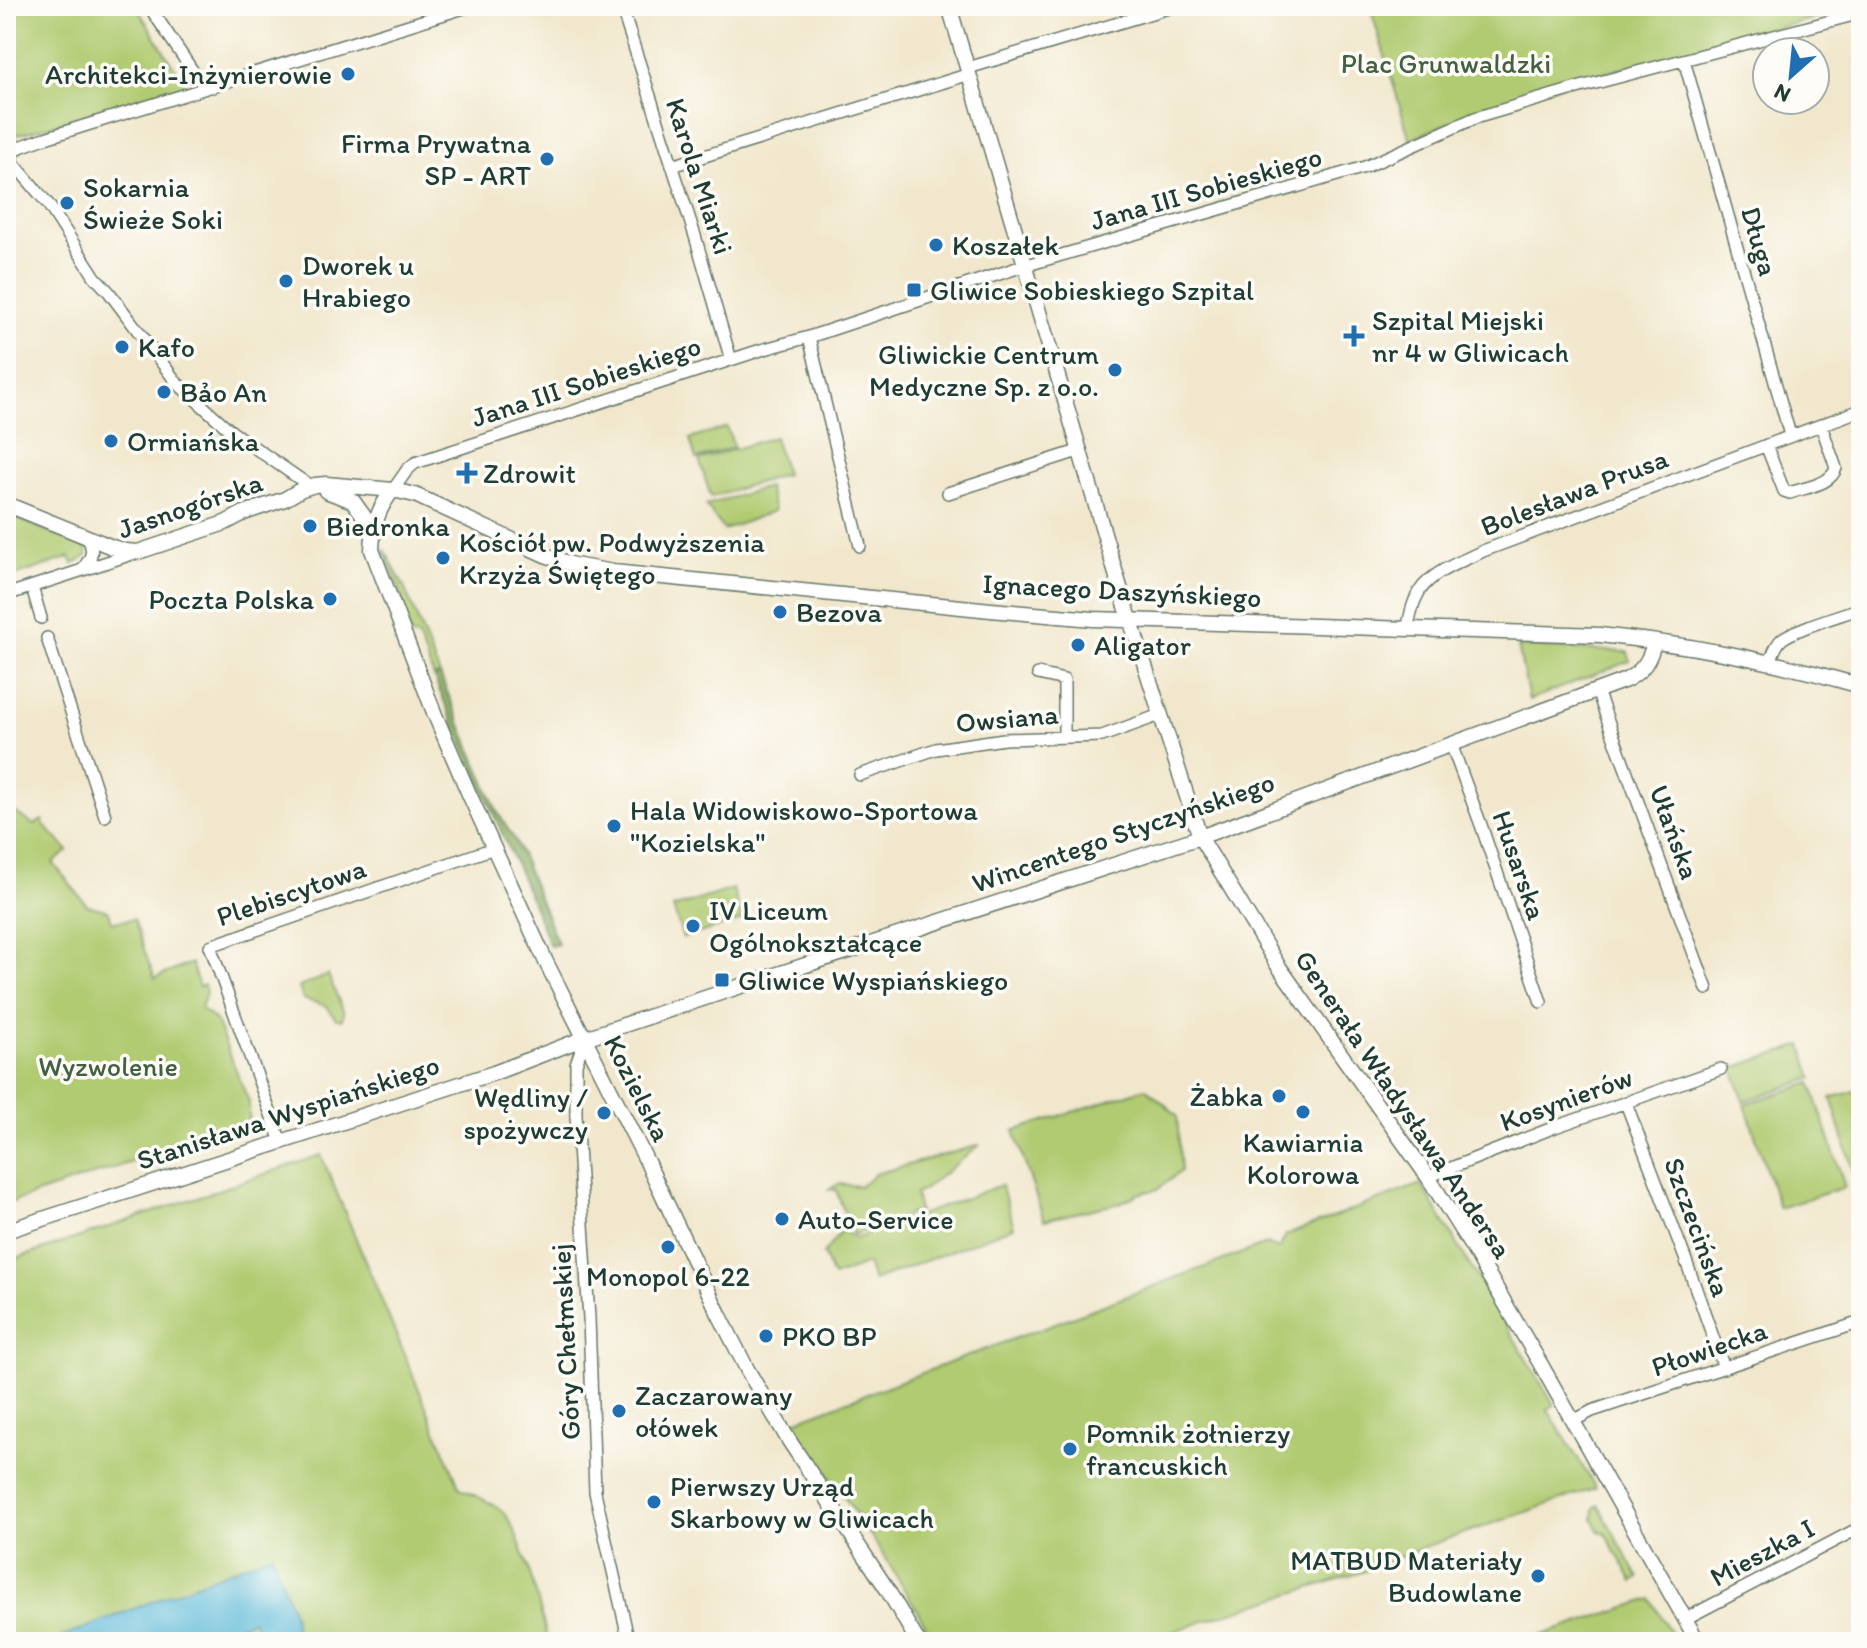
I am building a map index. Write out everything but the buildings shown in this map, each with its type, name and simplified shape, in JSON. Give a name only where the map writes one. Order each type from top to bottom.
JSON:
[{"type":"street","points":[[149,6],[196,76],[203,84],[213,87]]},
{"type":"street","points":[[373,529],[353,501],[310,486],[232,432],[177,383],[95,277],[48,204],[8,156],[20,147],[42,139],[470,6]]},
{"type":"street","name":"Karola Miarki","points":[[621,6],[695,236],[731,360]]},
{"type":"street","name":"Generała Władysława Andersa","points":[[949,6],[1130,620],[1200,837],[1277,964],[1428,1177],[1480,1260],[1698,1642]]},
{"type":"street","points":[[672,166],[1175,6]]},
{"type":"street","name":"Jana III Sobieskiego","points":[[393,490],[407,470],[420,461],[1026,265],[1365,167],[1475,118],[1861,13]]},
{"type":"street","name":"Długa","points":[[1684,60],[1790,435]]},
{"type":"street","points":[[809,337],[860,546]]},
{"type":"street","name":"Bolesława Prusa","points":[[1407,629],[1420,590],[1446,569],[1505,542],[1861,410]]},
{"type":"street","points":[[1766,445],[1784,491],[1790,493],[1829,479],[1836,468],[1821,425]]},
{"type":"street","points":[[948,493],[1081,450]]},
{"type":"street","name":"Jasnogórska","points":[[6,595],[225,523],[310,486],[326,484],[393,490]]},
{"type":"street","points":[[373,529],[393,490]]},
{"type":"street","name":"Ignacego Daszyńskiego","points":[[393,490],[422,497],[545,555],[589,568],[980,609],[1130,620],[1600,635],[1770,662],[1861,686]]},
{"type":"street","points":[[6,504],[88,538],[138,552]]},
{"type":"street","name":"Kozielska","points":[[373,529],[375,562],[441,731],[546,962],[761,1394],[918,1642]]},
{"type":"street","points":[[81,571],[92,555],[88,538]]},
{"type":"street","points":[[32,587],[41,618]]},
{"type":"street","points":[[1770,662],[1782,639],[1861,608]]},
{"type":"street","points":[[47,638],[105,816]]},
{"type":"street","name":"Wincentego Styczyńskiego","points":[[585,1038],[1200,837],[1597,691],[1639,672],[1649,659],[1654,642]]},
{"type":"street","points":[[1038,674],[1064,680],[1064,737]]},
{"type":"street","name":"Ułańska","points":[[1597,691],[1707,989]]},
{"type":"street","name":"Owsiana","points":[[860,775],[936,749],[1004,739],[1102,736],[1160,715]]},
{"type":"street","name":"Husarska","points":[[1451,744],[1541,1002]]},
{"type":"street","name":"Plebiscytowa","points":[[281,1142],[210,946],[494,848]]},
{"type":"street","name":"Stanisława Wyspiańskiego","points":[[6,1231],[494,1073],[585,1038]]},
{"type":"street","name":"Góry Chełmskiej","points":[[585,1038],[576,1064],[576,1115],[595,1492],[629,1642]]},
{"type":"street","name":"Kosynierów","points":[[1428,1177],[1555,1127],[1721,1069]]},
{"type":"street","name":"Szczecińska","points":[[1626,1103],[1724,1368]]},
{"type":"street","name":"Płowiecka","points":[[1573,1421],[1592,1411],[1861,1322]]},
{"type":"street","name":"Mieszka I","points":[[1685,1619],[1861,1527]]},
{"type":"green space","points":[[6,6],[136,6],[186,86],[179,92],[16,135],[6,122]]},
{"type":"green space","name":"Plac Grunwaldzki","points":[[1370,6],[1861,6],[1576,80],[1461,117],[1410,140]]},
{"type":"green space","points":[[727,427],[734,447],[696,459],[690,439]]},
{"type":"green space","points":[[774,437],[786,474],[711,497],[699,460]]},
{"type":"green space","points":[[768,487],[774,511],[724,530],[706,505]]},
{"type":"green space","points":[[6,514],[85,547],[87,556],[73,564],[70,557],[6,579]]},
{"type":"green space","points":[[385,550],[404,587],[440,675],[434,677],[418,637],[412,636],[409,631],[401,594]]},
{"type":"green space","points":[[1518,646],[1628,652],[1630,661],[1529,700]]},
{"type":"green space","points":[[440,675],[497,811],[516,842],[558,944],[550,946],[434,677]]},
{"type":"green space","name":"Wyzwolenie","points":[[6,806],[34,825],[42,820],[68,851],[53,863],[87,905],[109,911],[112,922],[134,919],[155,978],[191,963],[199,987],[204,985],[206,993],[201,1009],[216,1021],[249,1102],[249,1120],[246,1124],[6,1204]]},
{"type":"green space","points":[[733,889],[742,920],[683,938],[673,908]]},
{"type":"green space","points":[[328,975],[344,1013],[342,1019],[336,1019],[327,1006],[303,999],[299,987]]},
{"type":"green space","points":[[1802,1045],[1813,1078],[1744,1101],[1733,1068]]},
{"type":"green space","points":[[1811,1083],[1845,1187],[1779,1208],[1745,1104]]},
{"type":"green space","points":[[1146,1088],[1177,1115],[1181,1171],[1158,1189],[1120,1203],[1044,1220],[1014,1131]]},
{"type":"green space","points":[[1861,1089],[1861,1188],[1859,1189],[1831,1098]]},
{"type":"green space","points":[[980,1145],[915,1194],[919,1211],[853,1235],[836,1190],[829,1189],[839,1184],[860,1186],[875,1174]]},
{"type":"green space","points":[[321,1155],[460,1488],[499,1508],[515,1532],[529,1570],[548,1642],[6,1642],[6,1262]]},
{"type":"green space","points":[[1421,1184],[1554,1405],[1547,1409],[1596,1488],[1433,1544],[1365,1571],[1142,1642],[935,1642],[866,1529],[789,1423],[1266,1244],[1279,1249],[1286,1235]]},
{"type":"green space","points":[[1001,1185],[1014,1227],[873,1281],[867,1264],[833,1277],[823,1254],[842,1230],[855,1239]]},
{"type":"green space","points":[[1598,1505],[1639,1578],[1633,1582],[1605,1533],[1600,1532],[1593,1519],[1594,1508]]},
{"type":"green space","points":[[1651,1599],[1676,1642],[1521,1642]]},
{"type":"water","points":[[272,1554],[293,1613],[298,1642],[247,1642],[259,1637],[253,1620],[197,1642],[58,1642],[57,1639]]},
{"type":"place","name":"Architekci-Inżynierowie","points":[[348,74]]},
{"type":"place","name":"Firma Prywatna SP - ART","points":[[547,159]]},
{"type":"place","name":"Sokarnia Świeże Soki","points":[[67,203]]},
{"type":"place","name":"Koszałek","points":[[936,245]]},
{"type":"place","name":"Dworek u Hrabiego","points":[[286,281]]},
{"type":"place","name":"Gliwice Sobieskiego Szpital","points":[[914,290]]},
{"type":"place","name":"Szpital Miejski nr 4 w Gliwicach","points":[[1354,336]]},
{"type":"place","name":"Kafo","points":[[122,347]]},
{"type":"place","name":"Gliwickie Centrum Medyczne Sp. z o.o.","points":[[1115,370]]},
{"type":"place","name":"Bảo An","points":[[164,392]]},
{"type":"place","name":"Ormiańska","points":[[111,441]]},
{"type":"place","name":"Zdrowit","points":[[467,473]]},
{"type":"place","name":"Biedronka","points":[[310,526]]},
{"type":"place","name":"Kościół pw. Podwyższenia Krzyża Świętego","points":[[443,558]]},
{"type":"place","name":"Poczta Polska","points":[[330,599]]},
{"type":"place","name":"Bezova","points":[[780,612]]},
{"type":"place","name":"Aligator","points":[[1078,645]]},
{"type":"place","name":"Hala Widowiskowo-Sportowa \"Kozielska\"","points":[[614,826]]},
{"type":"place","name":"IV Liceum Ogólnokształcące","points":[[693,926]]},
{"type":"place","name":"Gliwice Wyspiańskiego","points":[[722,980]]},
{"type":"place","name":"Żabka","points":[[1279,1096]]},
{"type":"place","name":"Kawiarnia Kolorowa","points":[[1303,1112]]},
{"type":"place","name":"Wędliny / spożywczy","points":[[604,1113]]},
{"type":"place","name":"Auto-Service","points":[[782,1219]]},
{"type":"place","name":"Monopol 6-22","points":[[668,1247]]},
{"type":"place","name":"PKO BP","points":[[766,1336]]},
{"type":"place","name":"Zaczarowany ołówek","points":[[619,1411]]},
{"type":"place","name":"Pomnik żołnierzy francuskich","points":[[1070,1449]]},
{"type":"place","name":"Pierwszy Urząd Skarbowy w Gliwicach","points":[[654,1502]]},
{"type":"place","name":"MATBUD Materiały Budowlane","points":[[1538,1576]]}]
